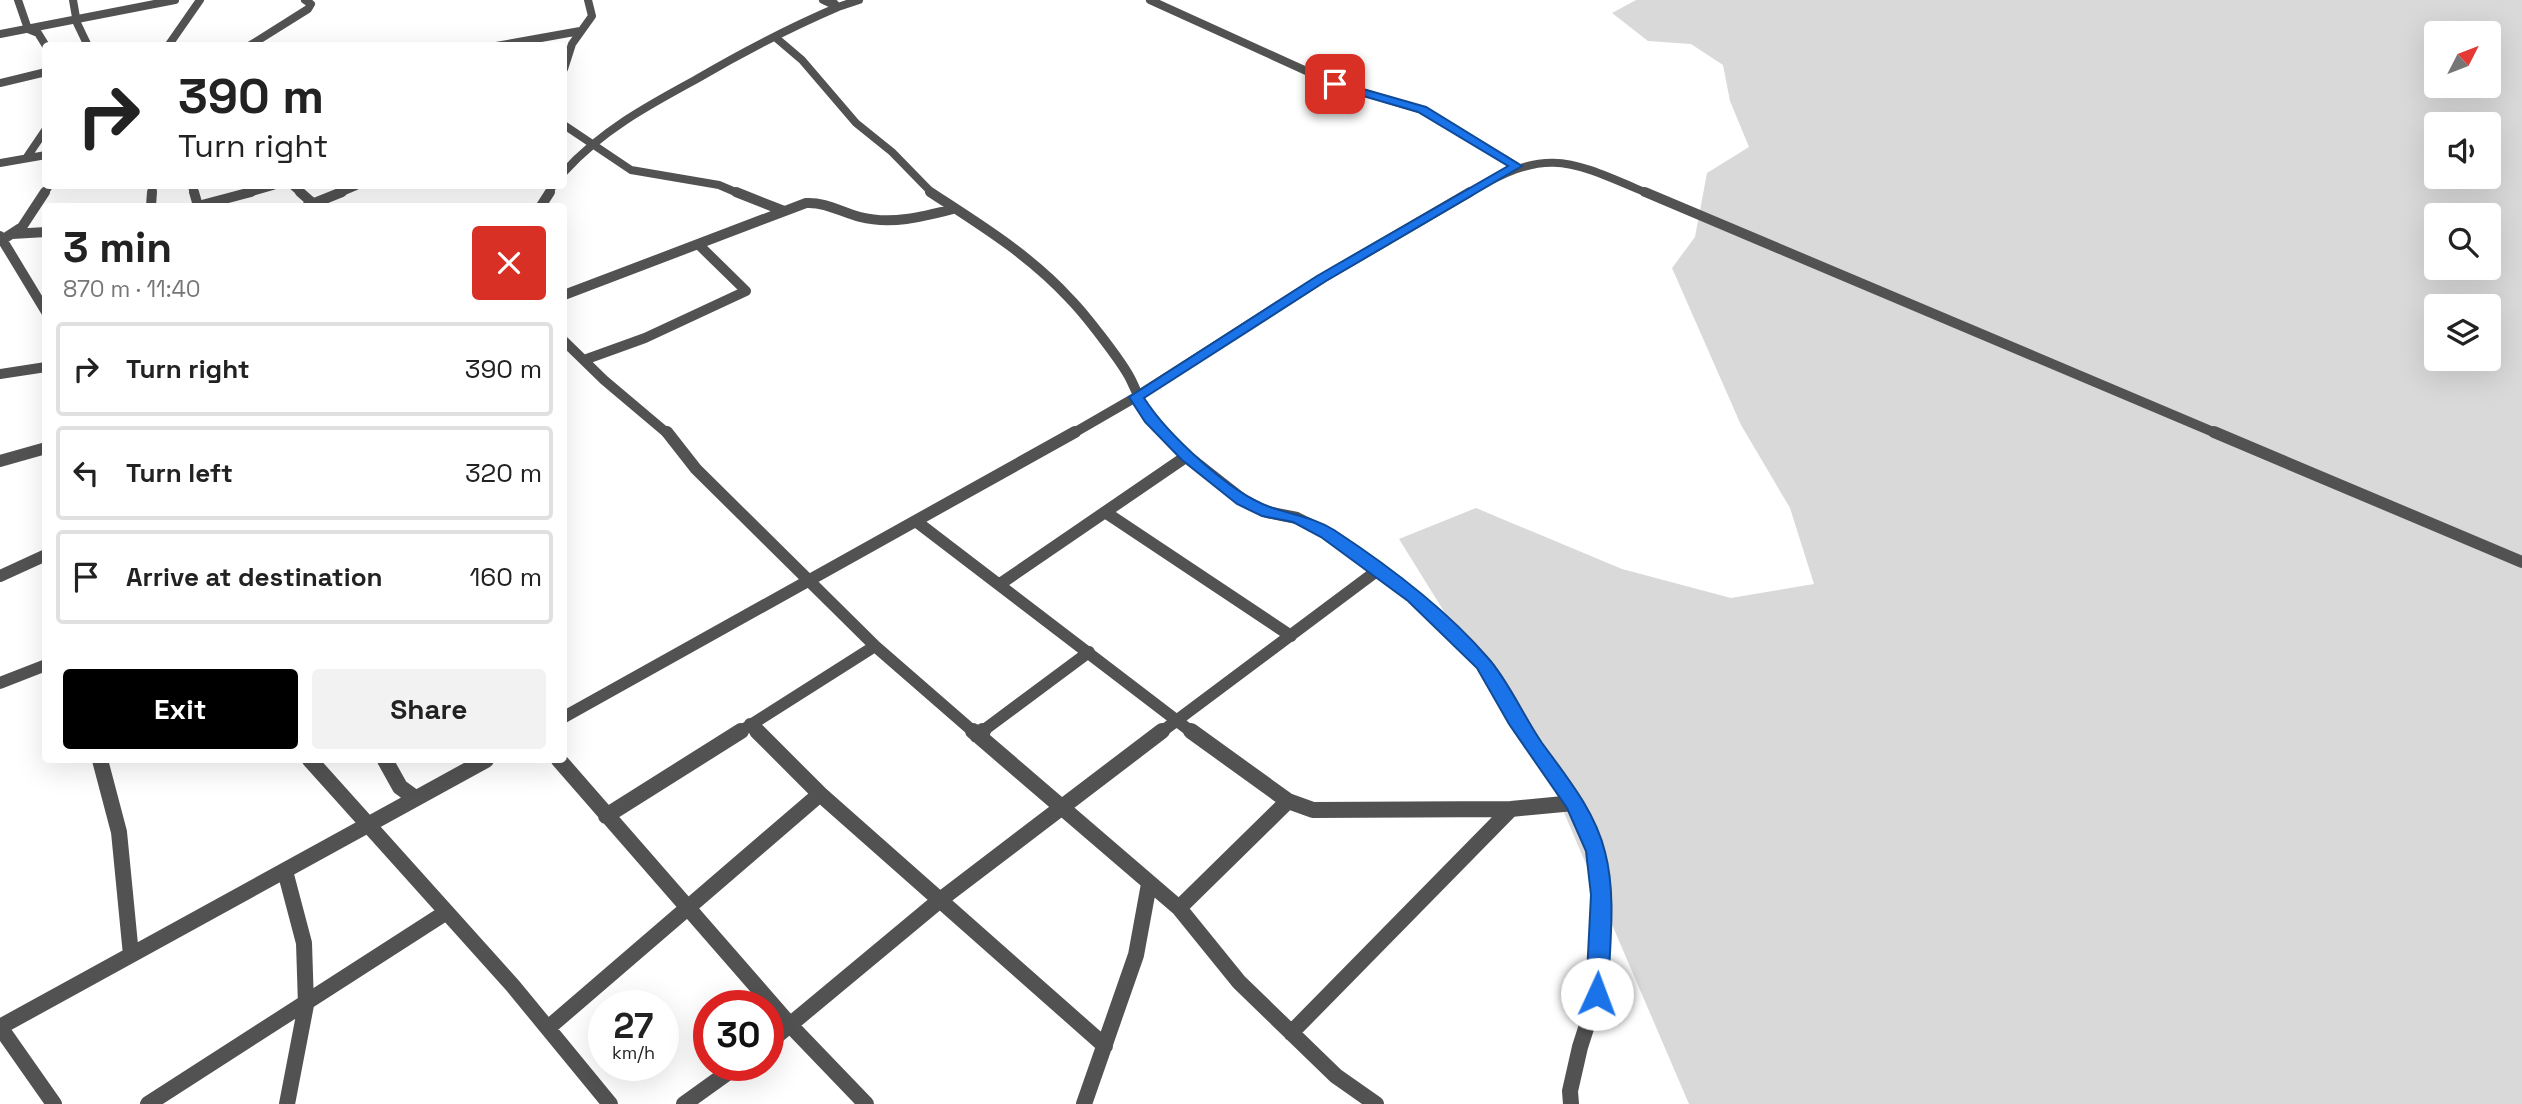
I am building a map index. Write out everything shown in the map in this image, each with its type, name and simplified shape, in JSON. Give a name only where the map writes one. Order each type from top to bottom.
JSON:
[{"type":"street","points":[[18,0],[28,29],[38,33],[44,42]]},
{"type":"street","points":[[73,0],[76,18],[86,42]]},
{"type":"street","points":[[0,34],[173,0]]},
{"type":"street","points":[[170,42],[200,0]]},
{"type":"street","points":[[255,42],[308,9],[311,5],[305,0]]},
{"type":"street","points":[[567,62],[580,30],[592,16],[588,0]]},
{"type":"street","points":[[823,0],[838,7]]},
{"type":"street","points":[[830,0],[838,7]]},
{"type":"street","points":[[567,169],[592,142],[626,117],[775,37],[859,0]]},
{"type":"street","points":[[1150,0],[1335,84],[1422,110],[1516,166]]},
{"type":"street","points":[[517,42],[580,30]]},
{"type":"street","points":[[775,37],[802,60],[856,122],[953,209],[1007,242],[1071,299],[1131,380],[1136,397],[1150,419],[1187,456],[1242,500],[1267,512],[1297,518],[1327,533],[1414,597],[1483,664],[1515,719],[1574,803],[1596,851],[1601,895],[1597,994],[1580,1047],[1571,1104]]},
{"type":"street","points":[[0,72],[3,82],[42,73]]},
{"type":"street","points":[[567,127],[631,170],[719,185],[784,211]]},
{"type":"street","points":[[27,157],[42,135]]},
{"type":"street","points":[[0,163],[42,155]]},
{"type":"street","points":[[567,715],[807,580],[917,522],[1136,397],[1321,279],[1516,166],[1538,161],[1562,162],[1600,173],[2522,562]]},
{"type":"street","points":[[42,305],[1,238],[22,227],[47,189]]},
{"type":"street","points":[[209,203],[262,189]]},
{"type":"street","points":[[296,189],[309,203]]},
{"type":"street","points":[[319,203],[349,189]]},
{"type":"street","points":[[567,294],[784,211],[817,201],[848,214],[882,220],[925,217],[953,209]]},
{"type":"street","points":[[12,234],[42,232]]},
{"type":"street","points":[[584,360],[645,338],[747,291],[698,244]]},
{"type":"street","points":[[567,344],[664,428],[696,469],[875,646],[1179,908],[1239,982],[1336,1076],[1376,1104]]},
{"type":"street","points":[[0,374],[42,368]]},
{"type":"street","points":[[0,461],[42,449]]},
{"type":"street","points":[[1000,584],[1187,456]]},
{"type":"street","points":[[1105,512],[1291,636]]},
{"type":"street","points":[[917,522],[1178,721],[1288,801],[1312,810],[1511,809],[1574,803]]},
{"type":"street","points":[[0,576],[42,557]]},
{"type":"street","points":[[784,1031],[940,901],[1060,807],[1378,570]]},
{"type":"street","points":[[606,816],[875,646]]},
{"type":"street","points":[[978,735],[1089,652]]},
{"type":"street","points":[[0,682],[42,666]]},
{"type":"street","points":[[750,724],[820,794],[1105,1046]]},
{"type":"street","points":[[101,763],[119,816],[131,955]]},
{"type":"street","points":[[313,763],[513,986],[610,1104]]},
{"type":"street","points":[[388,763],[400,787],[415,799]]},
{"type":"street","points":[[54,1104],[0,1027],[481,763]]},
{"type":"street","points":[[562,763],[791,1026],[866,1104]]},
{"type":"street","points":[[548,1028],[820,794]]},
{"type":"street","points":[[1179,908],[1288,801]]},
{"type":"street","points":[[1291,1032],[1511,809]]},
{"type":"street","points":[[285,871],[304,943],[306,1004],[287,1104]]},
{"type":"street","points":[[1084,1104],[1136,954],[1149,884]]},
{"type":"street","points":[[148,1104],[445,913]]},
{"type":"street","points":[[684,1104],[716,1081]]},
{"type":"shaded area","points":[[1636,0],[2522,0],[2522,1104],[1689,1104],[1553,787],[1399,539],[1476,508],[1622,569],[1731,598],[1814,584],[1790,508],[1741,425],[1672,268],[1695,237],[1707,173],[1749,147],[1730,101],[1723,65],[1691,44],[1648,41],[1612,13]]},
{"type":"route","points":[[1335,84],[1422,110],[1516,166],[1321,279],[1136,397],[1150,419],[1187,456],[1242,500],[1267,512],[1297,518],[1327,533],[1414,597],[1483,664],[1515,719],[1574,803],[1596,851],[1601,895],[1597,994]]}]
